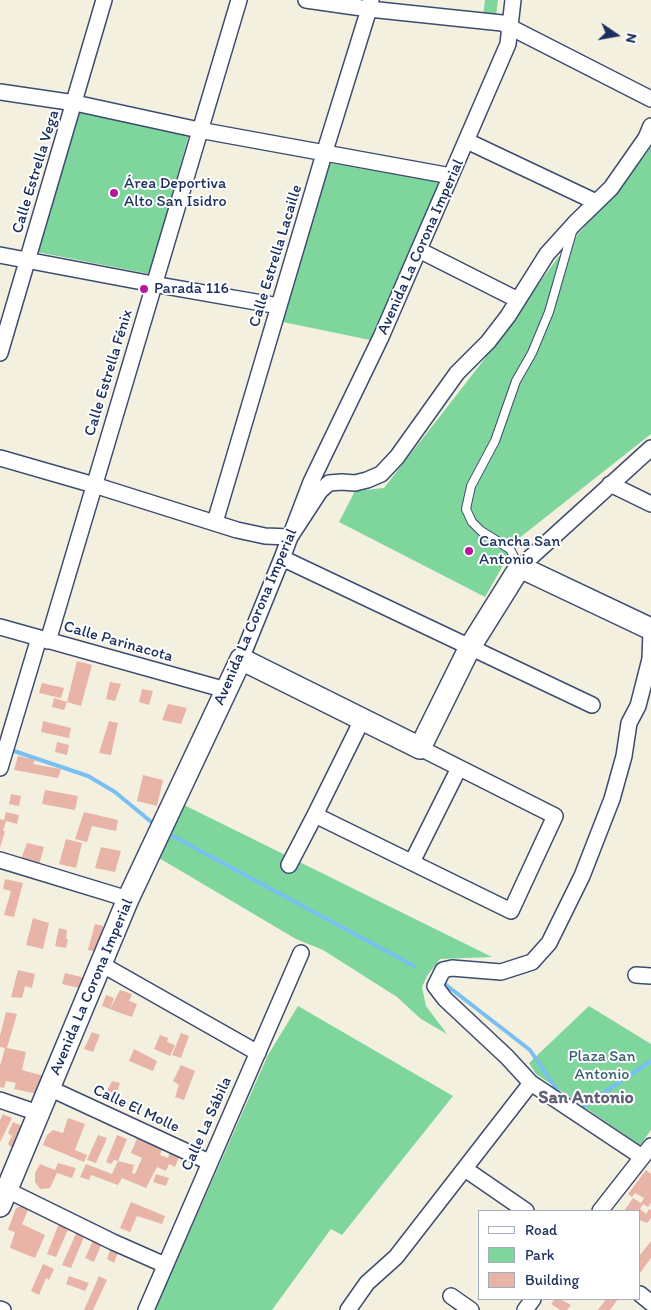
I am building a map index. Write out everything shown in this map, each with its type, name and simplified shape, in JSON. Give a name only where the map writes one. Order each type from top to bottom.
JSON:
[{"type":"street","name":"Calle Estrella Vega","points":[[0,353],[104,0]]},
{"type":"street","name":"Calle Estrella Fénix","points":[[0,768],[94,485],[239,0]]},
{"type":"street","points":[[306,0],[370,5],[506,25],[651,99]]},
{"type":"street","points":[[504,0],[506,25]]},
{"type":"street","points":[[506,25],[513,0]]},
{"type":"street","name":"Calle Estrella Lacaille","points":[[215,522],[370,5]]},
{"type":"street","name":"Avenida La Corona Imperial","points":[[3,1198],[128,899],[241,659],[282,558],[310,482],[381,337],[467,141],[508,44],[506,25]]},
{"type":"street","points":[[0,92],[74,103],[199,130],[451,176]]},
{"type":"street","points":[[0,458],[266,536],[290,537],[316,496],[330,483],[368,480],[381,474],[397,457],[457,373],[488,342],[518,300],[547,254],[575,222],[611,188],[646,138],[651,126]]},
{"type":"street","points":[[467,141],[596,202]]},
{"type":"street","points":[[419,250],[518,300]]},
{"type":"street","points":[[0,255],[280,306]]},
{"type":"street","points":[[420,748],[470,647],[520,567],[651,448]]},
{"type":"street","points":[[610,484],[651,504]]},
{"type":"street","points":[[282,558],[592,705]]},
{"type":"street","points":[[520,567],[651,630],[650,659],[638,706],[629,723],[624,756],[612,799],[582,876],[549,943],[532,962],[501,972],[452,968],[443,970],[435,986],[445,999],[507,1057],[531,1083],[647,1152],[601,1210]]},
{"type":"street","name":"Calle Parinacota","points":[[0,627],[226,690]]},
{"type":"street","points":[[241,659],[555,816],[511,911],[315,815]]},
{"type":"street","points":[[289,864],[362,720]]},
{"type":"street","points":[[412,862],[459,768]]},
{"type":"street","points":[[0,860],[128,899]]},
{"type":"street","name":"Calle La Sábila","points":[[146,1310],[301,953]]},
{"type":"street","points":[[101,964],[258,1053]]},
{"type":"street","points":[[348,1310],[367,1283],[396,1257],[531,1083]]},
{"type":"street","name":"Calle El Molle","points":[[49,1088],[209,1162]]},
{"type":"street","points":[[0,1100],[38,1113]]},
{"type":"street","points":[[465,1169],[525,1210]]},
{"type":"street","points":[[3,1198],[165,1265]]},
{"type":"street","points":[[641,1295],[651,1303]]},
{"type":"street","points":[[451,1296],[471,1310]]},
{"type":"street","points":[[524,1310],[532,1300]]},
{"type":"lane","points":[[520,567],[510,549],[481,531],[472,522],[466,509],[471,486],[495,441],[516,382],[532,353],[549,312],[575,222]]},
{"type":"green space","points":[[485,0],[498,0],[496,16],[483,15]]},
{"type":"green space","name":"Área Deportiva Alto San Isidro","points":[[80,109],[189,134],[150,274],[37,252]]},
{"type":"green space","points":[[651,145],[651,434],[518,539],[485,597],[339,522],[355,491],[384,488],[483,361],[556,260],[646,154]]},
{"type":"green space","points":[[329,163],[439,182],[370,340],[283,322]]},
{"type":"green space","points":[[180,803],[492,957],[440,959],[427,976],[422,987],[426,1006],[447,1034],[421,1019],[397,997],[323,950],[296,939],[159,858]]},
{"type":"green space","points":[[298,1006],[453,1096],[342,1235],[331,1229],[272,1310],[155,1310],[268,1055]]},
{"type":"green space","name":"Plaza San Antonio","points":[[589,1006],[651,1044],[651,1130],[640,1145],[536,1074],[529,1063]]},
{"type":"building","points":[[77,661],[92,665],[81,706],[67,702]]},
{"type":"building","points":[[110,682],[121,684],[115,701],[106,699]]},
{"type":"building","points":[[42,683],[64,688],[61,698],[39,693]]},
{"type":"building","points":[[142,689],[153,691],[149,705],[139,702]]},
{"type":"building","points":[[54,698],[67,702],[64,710],[52,707]]},
{"type":"building","points":[[168,704],[187,708],[181,724],[162,720]]},
{"type":"building","points":[[43,721],[71,728],[69,738],[41,732]]},
{"type":"building","points":[[109,721],[118,723],[111,755],[99,753]]},
{"type":"building","points":[[57,742],[69,745],[67,755],[55,752]]},
{"type":"building","points":[[18,756],[35,760],[33,764],[61,769],[58,778],[14,770]]},
{"type":"building","points":[[143,775],[163,780],[157,806],[137,801]]},
{"type":"building","points":[[45,790],[78,796],[75,810],[42,804]]},
{"type":"building","points":[[11,794],[21,796],[19,806],[9,804]]},
{"type":"building","points":[[6,812],[19,815],[17,824],[6,821],[0,848],[0,819],[4,820]]},
{"type":"building","points":[[84,812],[118,820],[116,831],[92,826],[87,842],[75,839]]},
{"type":"building","points":[[66,839],[82,843],[76,868],[59,864]]},
{"type":"building","points":[[27,843],[44,847],[39,865],[20,862]]},
{"type":"building","points":[[101,847],[121,851],[115,872],[95,868]]},
{"type":"building","points":[[5,879],[23,883],[14,917],[4,915],[11,891],[3,889]]},
{"type":"building","points":[[33,918],[49,923],[43,949],[26,945]]},
{"type":"building","points":[[95,924],[103,926],[97,952],[88,950]]},
{"type":"building","points":[[59,928],[67,930],[66,948],[55,946]]},
{"type":"building","points":[[18,970],[35,974],[32,988],[25,986],[22,998],[11,997]]},
{"type":"building","points":[[65,973],[89,979],[84,989],[62,984]]},
{"type":"building","points":[[120,990],[132,994],[129,1001],[137,1004],[132,1017],[110,1009]]},
{"type":"building","points":[[106,995],[114,998],[110,1009],[102,1006]]},
{"type":"building","points":[[6,1012],[17,1014],[7,1048],[26,1052],[22,1070],[44,1076],[38,1094],[14,1089],[16,1083],[6,1081],[4,1088],[0,1087],[0,1066],[5,1048],[0,1047],[0,1036]]},
{"type":"building","points":[[92,1032],[100,1035],[93,1052],[84,1049]]},
{"type":"building","points":[[181,1033],[189,1036],[181,1058],[172,1055]]},
{"type":"building","points":[[160,1035],[168,1038],[167,1042],[175,1045],[170,1056],[154,1049]]},
{"type":"building","points":[[134,1049],[157,1061],[153,1071],[129,1061]]},
{"type":"building","points":[[181,1065],[195,1071],[184,1100],[175,1097],[179,1085],[173,1081]]},
{"type":"building","points":[[112,1081],[120,1083],[116,1094],[107,1091]]},
{"type":"building","points":[[3,1114],[12,1118],[0,1142],[0,1120]]},
{"type":"building","points":[[68,1118],[85,1124],[75,1150],[87,1155],[84,1162],[43,1145],[47,1135],[53,1130],[63,1133]]},
{"type":"building","points":[[13,1122],[22,1126],[12,1148],[8,1144],[12,1136],[8,1133]]},
{"type":"building","points":[[98,1135],[107,1138],[96,1163],[87,1160]]},
{"type":"building","points":[[117,1135],[127,1139],[118,1161],[114,1160],[111,1164],[106,1162]]},
{"type":"building","points":[[138,1136],[163,1147],[160,1155],[168,1158],[170,1152],[179,1157],[175,1167],[169,1164],[166,1171],[157,1167],[146,1188],[122,1178],[118,1185],[91,1175],[89,1180],[80,1177],[86,1164],[112,1174],[118,1161],[134,1165],[132,1173],[135,1174],[142,1158],[131,1153]]},
{"type":"building","points":[[58,1163],[76,1168],[72,1178],[57,1173],[50,1188],[40,1189],[35,1182],[35,1173],[40,1164],[55,1170]]},
{"type":"building","points":[[646,1170],[651,1174],[651,1203],[648,1207],[643,1204],[640,1209],[646,1214],[649,1209],[651,1210],[651,1218],[647,1223],[641,1220],[641,1210],[625,1210],[633,1198],[641,1203],[644,1198],[635,1193],[632,1197],[628,1194]]},
{"type":"building","points":[[156,1174],[169,1178],[166,1186],[153,1182]]},
{"type":"building","points":[[131,1202],[165,1216],[162,1224],[137,1216],[130,1232],[120,1228]]},
{"type":"building","points":[[24,1205],[28,1210],[22,1224],[45,1235],[35,1258],[10,1248],[15,1232],[8,1230],[16,1208]]},
{"type":"building","points":[[60,1221],[70,1225],[56,1257],[47,1254]]},
{"type":"building","points":[[78,1229],[86,1232],[71,1268],[62,1265]]},
{"type":"building","points":[[96,1234],[104,1238],[94,1262],[85,1258]]},
{"type":"building","points":[[651,1241],[651,1258],[641,1272],[641,1254]]},
{"type":"building","points":[[113,1242],[121,1245],[114,1263],[107,1259]]},
{"type":"building","points":[[43,1264],[54,1269],[49,1280],[46,1278],[39,1295],[31,1291]]},
{"type":"building","points":[[69,1276],[89,1283],[85,1291],[66,1284]]},
{"type":"building","points":[[99,1276],[107,1280],[93,1310],[84,1310]]},
{"type":"building","points":[[554,1300],[562,1300],[571,1305],[567,1310],[560,1310],[551,1304]]},
{"type":"building","points":[[605,1300],[617,1300],[610,1310],[598,1310]]},
{"type":"waterway","points":[[14,751],[88,776],[115,792],[155,825]]},
{"type":"waterway","points":[[167,833],[414,966]]},
{"type":"waterway","points":[[441,981],[530,1050],[561,1096]]},
{"type":"waterway","points":[[577,1109],[651,1061]]},
{"type":"place","name":"Área Deportiva Alto San Isidro","points":[[114,193]]},
{"type":"place","name":"Parada 116","points":[[144,289]]},
{"type":"place","name":"Cancha San Antonio","points":[[469,551]]},
{"type":"district","name":"San Antonio","points":[[586,1098]]}]
